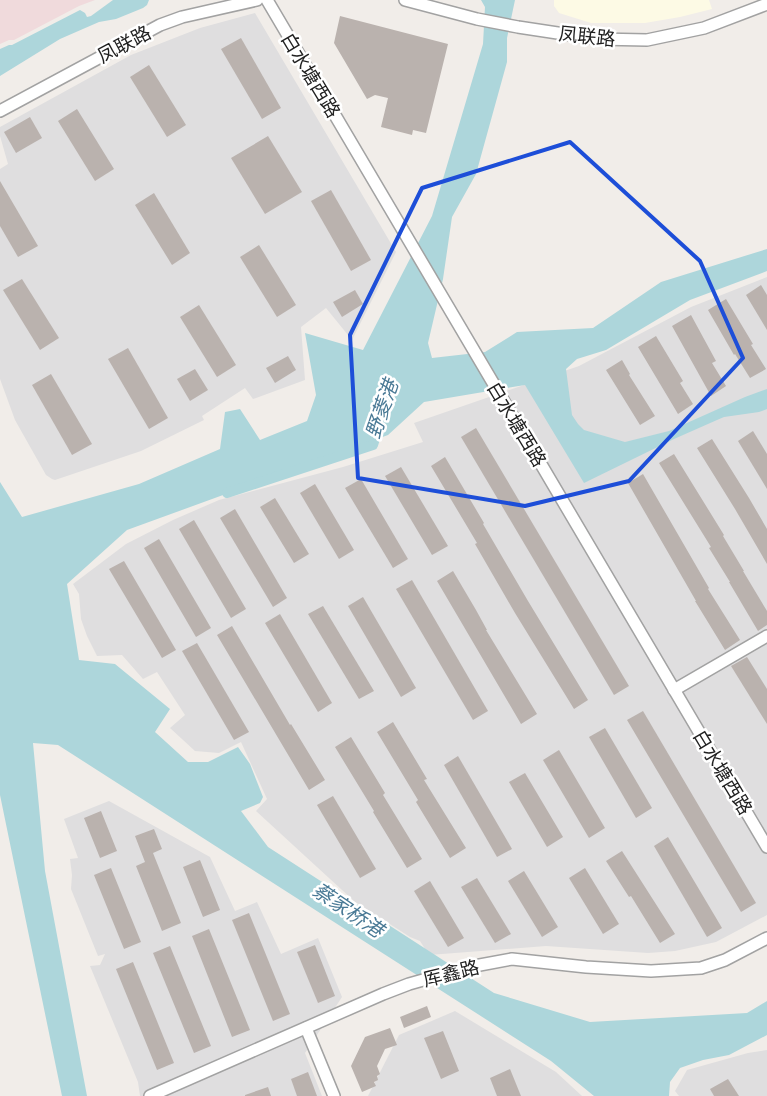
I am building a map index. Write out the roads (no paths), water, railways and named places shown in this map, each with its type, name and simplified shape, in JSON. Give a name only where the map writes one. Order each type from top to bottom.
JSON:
[{"type":"street","name":"凤联路","points":[[0,111],[160,25],[182,17],[257,0]]},
{"type":"street","name":"白水塘西路","points":[[267,0],[767,847]]},
{"type":"street","name":"凤联路","points":[[406,0],[477,19],[518,27],[597,39],[647,40],[704,28],[767,4]]},
{"type":"street","points":[[674,690],[767,636]]},
{"type":"street","name":"厍鑫路","points":[[150,1096],[383,994],[409,984],[469,967],[512,959],[586,967],[651,971],[701,968],[724,960],[767,938]]},
{"type":"street","points":[[306,1028],[334,1096]]},
{"type":"water","points":[[113,0],[149,0],[143,8],[116,19],[99,22],[60,39],[0,76],[0,49],[12,45],[80,10],[87,17],[91,16]]},
{"type":"water","name":"蔡家桥港","points":[[481,0],[515,0],[507,38],[507,62],[476,174],[452,217],[443,279],[428,343],[432,358],[485,352],[517,332],[593,328],[661,282],[767,249],[767,271],[690,300],[606,350],[577,359],[566,369],[572,415],[578,424],[584,430],[625,442],[669,431],[767,389],[767,409],[724,417],[584,483],[525,385],[424,402],[388,435],[127,530],[67,584],[79,660],[115,664],[170,709],[155,732],[188,762],[208,762],[238,747],[250,764],[263,797],[260,803],[241,811],[268,847],[494,993],[590,1022],[747,1013],[767,1001],[767,1035],[729,1055],[703,1060],[680,1068],[670,1082],[669,1096],[594,1096],[551,1061],[58,745],[33,743],[45,871],[87,1096],[62,1096],[0,795],[0,482],[22,517],[139,484],[220,449],[225,412],[240,409],[260,440],[307,421],[316,395],[305,333],[363,350],[432,216],[483,44],[485,7]]},
{"type":"waterway","name":"野菱港","points":[[227,493],[373,445],[378,429]]}]
